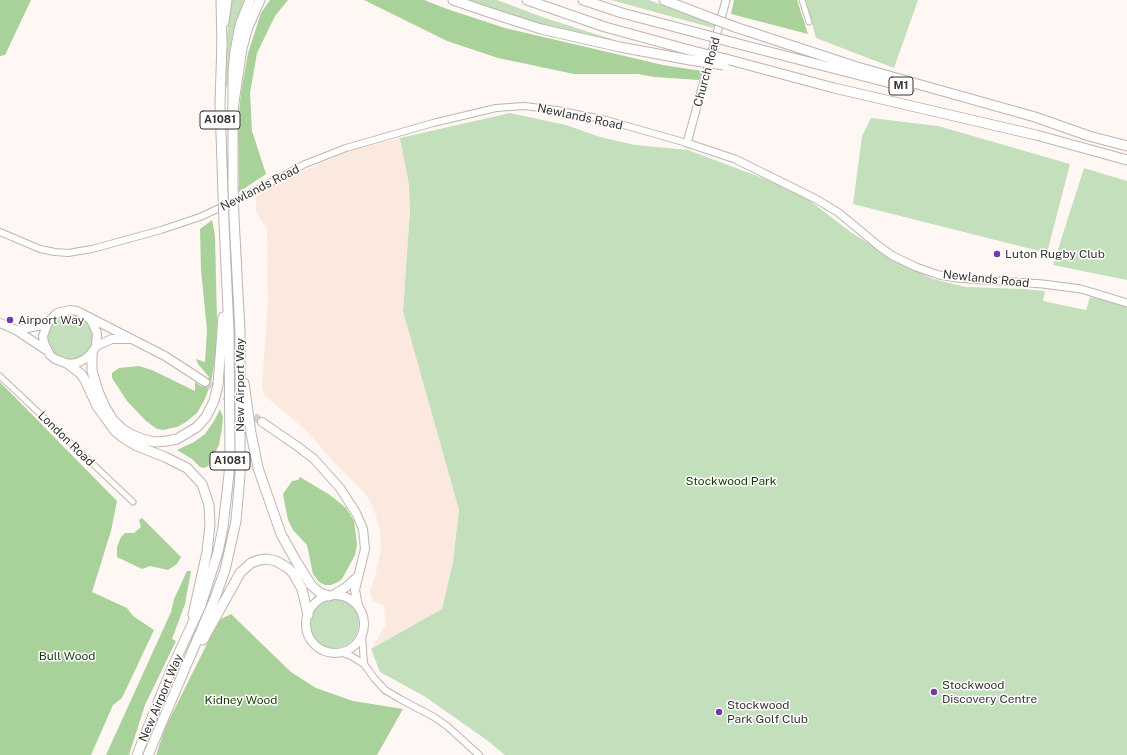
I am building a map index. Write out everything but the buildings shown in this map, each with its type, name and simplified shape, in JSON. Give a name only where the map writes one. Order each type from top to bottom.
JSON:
[{"type":"highway","points":[[221,0],[222,47]]},
{"type":"highway","name":"New Airport Way","points":[[137,755],[162,692],[201,605],[218,552],[230,474],[229,331],[220,104],[222,47],[227,0]]},
{"type":"highway","name":"New Airport Way","points":[[148,755],[212,605],[225,570],[236,521],[240,474],[240,360],[239,291],[233,187],[233,72],[240,25],[250,0]]},
{"type":"highway","points":[[233,109],[242,48],[248,27],[260,0]]},
{"type":"highway","points":[[453,0],[542,28],[620,47],[692,56]]},
{"type":"highway","points":[[526,0],[692,56]]},
{"type":"highway","name":"M1","points":[[583,0],[622,13],[1127,146]]},
{"type":"highway","points":[[664,0],[735,27],[857,67],[1035,117],[1070,130]]},
{"type":"highway","name":"M1","points":[[692,56],[725,62],[790,81],[834,88],[1036,135],[1127,160]]},
{"type":"highway","name":"A1081","points":[[94,350],[92,372],[98,391],[105,407],[122,428],[142,440],[155,442],[177,439],[188,434],[206,417],[214,401],[218,385],[226,278]]},
{"type":"highway","name":"A1081","points":[[240,360],[254,453],[281,534],[310,585],[320,593],[331,595]]},
{"type":"highway","name":"A1081","points":[[68,364],[81,374],[97,406],[115,431],[137,446],[165,457],[187,468],[202,484],[207,495],[210,525],[207,552],[186,638]]},
{"type":"highway","name":"A1081","points":[[180,679],[212,625],[235,580],[251,563],[267,559],[276,561],[288,568],[302,589],[308,615]]},
{"type":"main road","name":"Church Road","points":[[687,143],[726,0]]},
{"type":"main road","name":"Newlands Road","points":[[687,143],[736,159],[816,199],[838,213],[886,251],[916,267],[939,275],[957,278],[1042,284],[1081,290],[1127,303]]},
{"type":"main road","points":[[46,350],[43,336],[44,329],[48,322],[57,313],[64,311],[77,311],[165,356],[205,382]]},
{"type":"main road","points":[[88,317],[97,333],[94,350]]},
{"type":"main road","points":[[16,330],[38,326],[48,322]]},
{"type":"main road","points":[[0,323],[16,330],[46,350],[55,359],[68,364],[77,363],[85,359],[94,350],[112,339],[130,339]]},
{"type":"main road","points":[[262,422],[297,446],[314,460],[348,499],[362,529],[366,549],[357,577],[355,590],[358,606]]},
{"type":"main road","points":[[331,595],[347,598],[358,606],[362,612],[364,620],[362,635],[357,643],[349,649],[340,652],[324,650],[311,640],[307,624],[308,615],[316,603],[331,595],[346,587],[357,577]]},
{"type":"street","points":[[802,0],[809,22]]},
{"type":"street","name":"Newlands Road","points":[[0,232],[40,249],[55,252],[68,253],[92,249],[161,230],[200,217],[243,197],[305,164],[346,148],[433,123],[496,108],[524,106],[557,110],[606,120],[687,143]]},
{"type":"street","name":"London Road","points":[[0,376],[133,502]]},
{"type":"street","points":[[362,635],[364,664]]},
{"type":"street","points":[[340,652],[351,656],[364,664],[385,690],[434,717],[447,726],[479,755]]},
{"type":"shaded area","points":[[400,138],[412,173],[403,311],[459,510],[453,562],[442,609],[371,649],[386,625],[384,605],[373,601],[370,590],[375,577],[381,550],[380,529],[373,506],[364,492],[332,460],[306,430],[264,395],[262,386],[268,303],[267,228],[256,212],[256,195],[283,180],[352,150]]},
{"type":"green space","points":[[0,0],[31,0],[5,55],[0,56]]},
{"type":"green space","points":[[230,0],[245,0],[232,37],[227,87],[225,87],[227,37]]},
{"type":"green space","points":[[270,0],[288,0],[275,16],[257,53],[250,93],[252,131],[266,174],[239,192],[238,121],[241,93],[248,53],[261,13]]},
{"type":"green space","points":[[364,0],[424,0],[505,28],[663,65],[702,71],[699,80],[654,77],[638,74],[574,74],[498,58],[447,41]]},
{"type":"green space","points":[[462,0],[497,0],[545,18],[624,43],[530,22]]},
{"type":"green space","points":[[611,0],[649,0],[714,25],[713,28]]},
{"type":"green space","points":[[734,0],[797,0],[808,34],[731,14]]},
{"type":"green space","points":[[806,0],[918,0],[894,68],[816,38]]},
{"type":"green space","name":"Stockwood Park","points":[[510,113],[566,125],[600,137],[635,145],[688,150],[797,191],[852,233],[897,261],[933,279],[966,287],[1045,291],[1043,301],[1086,310],[1090,297],[1127,305],[1127,755],[505,755],[488,741],[424,696],[380,672],[371,649],[442,609],[453,562],[459,510],[403,311],[410,210],[409,184],[400,138]]},
{"type":"green space","points":[[871,118],[938,126],[1070,164],[1047,253],[853,204],[862,136]]},
{"type":"green space","points":[[1084,168],[1127,181],[1127,280],[1053,265]]},
{"type":"green space","points":[[212,220],[215,236],[217,321],[216,351],[211,384],[197,413],[177,427],[163,430],[157,429],[146,421],[127,401],[112,378],[112,373],[119,368],[139,366],[152,370],[195,391],[195,382],[202,387],[209,377],[198,364],[196,359],[205,362],[207,330],[201,270],[200,229]]},
{"type":"green space","points":[[70,314],[83,318],[89,324],[93,337],[89,350],[83,356],[70,360],[57,356],[51,350],[47,337],[51,324],[57,318]]},
{"type":"green space","name":"Bull Wood","points":[[0,382],[117,501],[111,531],[92,592],[127,608],[133,616],[154,630],[122,698],[113,705],[91,755],[0,755]]},
{"type":"green space","points":[[220,409],[223,417],[219,445],[209,465],[205,468],[200,467],[192,459],[177,450],[194,442],[205,434]]},
{"type":"green space","points":[[300,477],[330,495],[346,508],[354,521],[357,544],[355,555],[342,579],[331,585],[325,585],[319,582],[313,574],[307,545],[293,530],[288,520],[283,494],[292,481],[298,480]]},
{"type":"green space","points":[[142,518],[181,557],[177,564],[168,570],[150,566],[142,569],[117,557],[117,547],[121,537],[125,533],[134,533],[141,527],[139,520]]},
{"type":"green space","points":[[187,571],[191,571],[185,604],[172,639],[176,641],[145,705],[129,755],[106,755],[171,612],[174,599]]},
{"type":"green space","points":[[339,598],[344,599],[352,605],[358,613],[358,633],[352,641],[344,647],[329,648],[324,647],[316,641],[310,633],[309,618],[310,613],[316,605],[324,599]]},
{"type":"green space","name":"Kidney Wood","points":[[231,614],[291,672],[316,688],[353,701],[403,709],[377,755],[156,755],[165,728],[219,620]]},
{"type":"tunnel","points":[[205,382],[262,422]]},
{"type":"place","name":"Luton Rugby Club","points":[[997,254]]},
{"type":"place","name":"Airport Way","points":[[10,320]]},
{"type":"place","name":"Stockwood Discovery Centre","points":[[934,692]]},
{"type":"place","name":"Stockwood Park Golf Club","points":[[719,712]]}]
